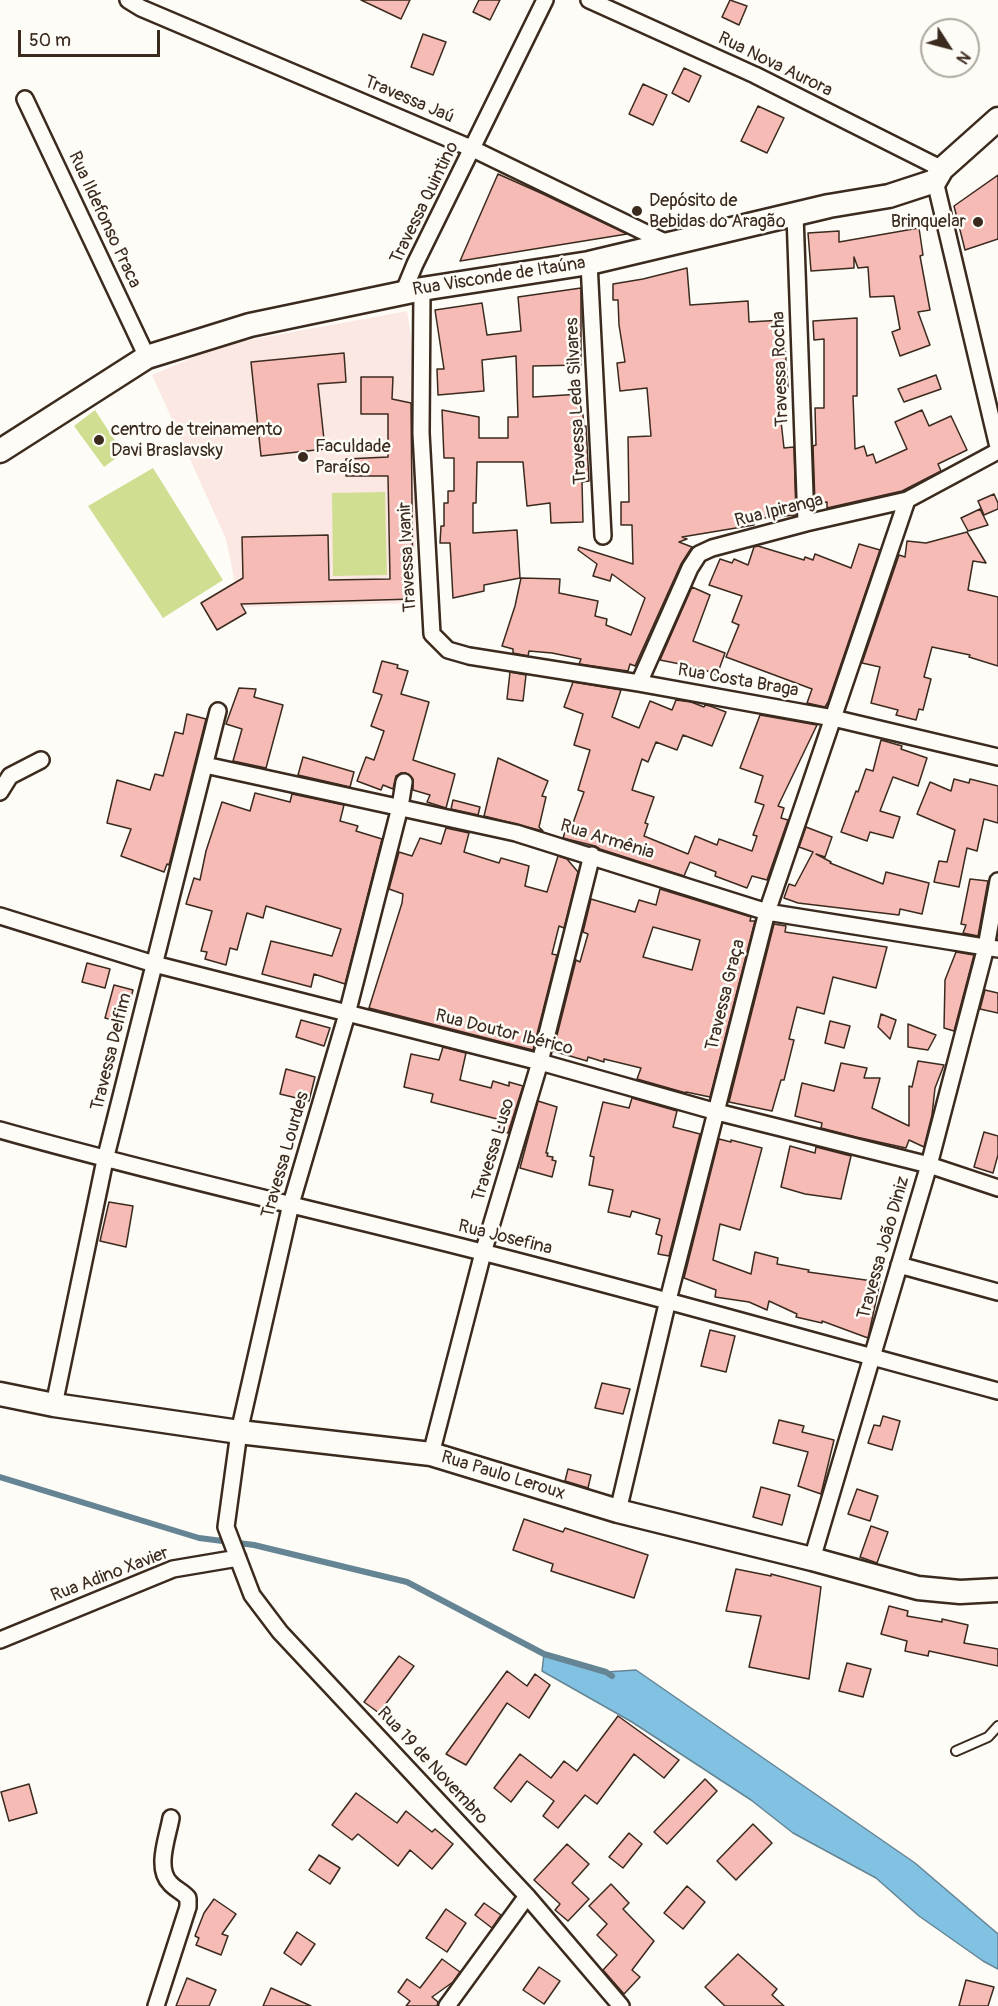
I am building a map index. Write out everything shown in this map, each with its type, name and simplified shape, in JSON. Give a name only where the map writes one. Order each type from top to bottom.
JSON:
[{"type":"main road","name":"Rua Visconde de Itaúna","points":[[0,451],[147,357],[250,325],[413,291],[589,263],[829,206],[889,196],[938,175],[998,118]]},
{"type":"main road","name":"Rua Paulo Leroux","points":[[0,1394],[54,1405],[238,1432],[431,1454],[618,1511],[918,1588],[960,1593],[998,1590]]},
{"type":"street","name":"Travessa Quintino","points":[[413,291],[415,264],[545,0]]},
{"type":"street","name":"Rua Nova Aurora","points":[[589,0],[755,75],[938,175]]},
{"type":"street","name":"Travessa Jaú","points":[[137,3],[473,149],[671,244]]},
{"type":"street","name":"Rua Ildefonso Praca","points":[[25,99],[147,357]]},
{"type":"street","points":[[938,175],[998,449]]},
{"type":"street","name":"Travessa Rocha","points":[[795,215],[806,522]]},
{"type":"street","name":"Travessa Leda Silvares","points":[[589,263],[603,536]]},
{"type":"street","name":"Travessa Ivanir","points":[[413,291],[432,634],[448,650],[469,657]]},
{"type":"street","name":"Rua Ipiranga","points":[[639,683],[690,568],[699,554],[712,548],[806,522],[907,500],[998,449]]},
{"type":"street","name":"Travessa Graça","points":[[618,1511],[668,1300],[767,912],[907,500]]},
{"type":"street","name":"Rua Costa Braga","points":[[469,657],[639,683],[833,718],[998,757]]},
{"type":"street","name":"Travessa Delfim","points":[[54,1405],[105,1160],[218,711]]},
{"type":"street","points":[[0,792],[10,776],[41,760]]},
{"type":"street","name":"Rua Armênia","points":[[205,765],[516,833],[592,855],[767,912],[992,948]]},
{"type":"street","name":"Travessa Lourdes","points":[[228,1534],[238,1432],[291,1204],[347,1014],[400,807],[404,782]]},
{"type":"street","name":"Travessa Luso","points":[[431,1454],[483,1253],[540,1062],[592,855]]},
{"type":"street","points":[[992,948],[998,881]]},
{"type":"street","name":"Rua Doutor Ibérico","points":[[0,916],[154,964],[540,1062],[717,1112],[929,1165],[998,1188]]},
{"type":"street","name":"Travessa João Diniz","points":[[812,1559],[992,948]]},
{"type":"street","name":"Rua Josefina","points":[[0,1130],[105,1160],[291,1204],[668,1300],[998,1391]]},
{"type":"street","points":[[899,1265],[998,1292]]},
{"type":"street","name":"Rua 19 de Novembro","points":[[228,1534],[252,1595],[280,1632],[527,1896],[621,2006]]},
{"type":"street","name":"Rua Adino Xavier","points":[[0,1640],[173,1569],[238,1558]]},
{"type":"street","points":[[156,2006],[188,1907],[188,1898],[170,1883],[164,1874],[164,1856],[171,1818]]},
{"type":"street","points":[[447,2006],[527,1896]]},
{"type":"lane","points":[[956,1751],[988,1737],[998,1726]]},
{"type":"shaded area","name":"Faculdade Paraíso","points":[[407,311],[417,374],[415,603],[240,607],[226,539],[152,375],[222,345]]},
{"type":"green space","name":"centro de treinamento Davi Braslavsky","points":[[95,410],[123,453],[104,467],[74,426]]},
{"type":"green space","points":[[153,468],[223,580],[163,618],[88,506]]},
{"type":"green space","points":[[385,492],[387,575],[333,576],[332,493]]},
{"type":"water","points":[[544,1654],[606,1672],[636,1670],[915,1863],[998,1934],[998,1969],[919,1916],[876,1878],[793,1833],[751,1800],[632,1722],[542,1671]]},
{"type":"building","points":[[361,0],[410,0],[401,19]]},
{"type":"building","points":[[479,0],[500,0],[490,20],[473,12]]},
{"type":"building","points":[[730,0],[747,6],[739,25],[722,17]]},
{"type":"building","points":[[423,34],[446,42],[433,75],[411,67]]},
{"type":"building","points":[[684,68],[701,76],[689,102],[672,93]]},
{"type":"building","points":[[643,84],[667,95],[653,125],[629,114]]},
{"type":"building","points":[[758,106],[784,118],[767,153],[741,141]]},
{"type":"building","points":[[498,174],[543,194],[627,234],[460,261]]},
{"type":"building","name":"Brinquelar","points":[[998,175],[998,239],[965,250],[954,206]]},
{"type":"building","points":[[919,228],[923,255],[920,256],[930,310],[918,312],[930,345],[900,356],[892,332],[900,329],[894,296],[870,297],[868,267],[858,268],[854,257],[854,268],[811,271],[808,233],[839,231],[839,242]]},
{"type":"building","points":[[687,268],[690,305],[748,301],[749,322],[783,320],[788,387],[779,388],[781,421],[784,448],[794,447],[796,515],[753,519],[754,525],[682,537],[687,539],[679,542],[692,547],[681,564],[635,666],[630,664],[628,671],[579,664],[581,659],[552,653],[529,651],[528,656],[513,653],[513,649],[502,646],[521,578],[560,579],[559,593],[598,601],[595,616],[607,619],[606,625],[631,635],[645,598],[612,574],[610,581],[593,576],[597,564],[578,550],[579,547],[633,564],[632,525],[621,525],[621,502],[629,502],[628,437],[651,436],[647,388],[620,391],[617,363],[625,362],[619,325],[618,300],[613,300],[613,284]]},
{"type":"building","points":[[581,288],[581,365],[533,366],[533,397],[581,394],[584,426],[586,426],[589,481],[582,482],[583,522],[551,523],[550,503],[527,506],[523,462],[477,462],[473,533],[517,530],[520,578],[484,585],[484,591],[453,598],[450,543],[440,543],[441,526],[444,526],[444,503],[448,503],[448,491],[454,491],[454,458],[444,458],[442,410],[479,417],[479,438],[508,438],[508,417],[518,417],[516,356],[482,360],[484,391],[438,395],[437,369],[444,369],[435,310],[482,303],[487,335],[521,331],[518,297]]},
{"type":"building","points":[[857,318],[857,396],[853,396],[855,449],[864,446],[867,456],[873,454],[876,463],[907,449],[895,422],[922,410],[929,426],[951,416],[967,450],[938,464],[941,471],[902,491],[827,508],[827,502],[815,504],[813,446],[816,445],[815,408],[824,408],[824,339],[814,340],[813,321]]},
{"type":"building","points":[[344,353],[346,382],[318,384],[325,449],[261,456],[251,362]]},
{"type":"building","points":[[936,375],[941,389],[904,402],[898,389]]},
{"type":"building","points":[[361,377],[393,377],[392,399],[411,403],[413,599],[241,604],[246,613],[217,630],[201,603],[243,578],[242,537],[328,535],[329,580],[390,579],[388,476],[346,476],[346,459],[388,457],[388,414],[361,414]]},
{"type":"building","points":[[994,494],[998,509],[984,515],[978,501]]},
{"type":"building","points":[[980,509],[988,525],[968,531],[961,518]]},
{"type":"building","points":[[967,532],[986,563],[973,561],[968,590],[998,597],[998,666],[969,657],[970,655],[932,647],[924,677],[931,679],[923,710],[919,709],[916,720],[896,715],[898,710],[871,703],[880,667],[862,663],[899,555],[905,557],[907,541],[926,543]]},
{"type":"building","points":[[859,544],[880,550],[825,707],[807,703],[812,689],[726,657],[739,625],[732,622],[742,596],[709,585],[720,559],[732,563],[734,559],[748,565],[754,547],[758,546],[804,560],[805,557],[813,560],[815,554],[851,568]]},
{"type":"building","points":[[692,587],[710,595],[693,641],[725,653],[717,675],[700,668],[660,660]]},
{"type":"building","points":[[382,661],[398,665],[397,668],[408,671],[401,694],[429,702],[413,760],[455,774],[446,808],[427,802],[430,795],[413,790],[413,779],[406,773],[396,776],[393,789],[383,785],[381,790],[357,781],[366,757],[374,760],[384,731],[371,726],[382,695],[373,692]]},
{"type":"building","points":[[510,672],[526,675],[523,701],[507,699]]},
{"type":"building","points":[[573,682],[621,690],[612,717],[639,728],[650,701],[672,710],[676,700],[704,707],[705,705],[710,706],[726,712],[712,746],[683,735],[677,750],[656,742],[648,762],[642,759],[632,790],[654,797],[645,823],[648,824],[644,836],[688,854],[695,836],[717,845],[719,839],[752,851],[757,836],[753,835],[764,805],[755,802],[763,776],[740,768],[760,715],[817,725],[778,806],[784,808],[781,818],[788,820],[767,880],[752,876],[747,888],[715,876],[716,872],[690,862],[684,876],[595,846],[563,838],[568,824],[572,826],[584,792],[578,790],[590,750],[574,745],[583,714],[564,707]]},
{"type":"building","points":[[239,688],[256,689],[254,697],[283,705],[266,768],[233,761],[242,729],[226,724]]},
{"type":"building","points":[[187,714],[206,719],[169,865],[167,864],[164,872],[121,856],[131,829],[107,823],[117,780],[150,790],[155,774],[163,776],[175,732],[183,734]]},
{"type":"building","points":[[881,740],[902,746],[901,749],[927,758],[918,786],[893,777],[880,811],[900,817],[893,838],[870,832],[867,841],[841,832],[866,769],[873,771]]},
{"type":"building","points":[[303,757],[354,772],[350,787],[298,775]]},
{"type":"building","points":[[498,758],[548,781],[542,796],[546,797],[539,827],[543,831],[484,816]]},
{"type":"building","points":[[954,779],[969,783],[970,779],[998,786],[998,823],[984,819],[977,851],[967,848],[959,887],[934,882],[939,861],[947,862],[955,830],[917,814],[930,782],[951,791]]},
{"type":"building","points":[[255,793],[290,802],[292,794],[344,805],[340,821],[358,826],[356,831],[382,839],[345,984],[314,974],[311,987],[262,974],[271,941],[332,956],[341,929],[266,906],[263,918],[247,913],[237,950],[230,948],[226,965],[205,959],[207,952],[201,951],[212,911],[186,904],[194,878],[200,880],[206,851],[222,802],[250,811]]},
{"type":"building","points":[[453,800],[480,807],[478,815],[451,809]]},
{"type":"building","points":[[806,827],[832,837],[825,857],[816,854],[830,863],[883,884],[886,872],[929,883],[922,914],[900,909],[899,915],[798,903],[784,898],[789,884],[795,886],[813,852],[799,847]]},
{"type":"building","points":[[446,828],[469,833],[464,852],[499,863],[501,858],[529,866],[525,886],[547,892],[558,856],[567,859],[578,872],[564,928],[559,926],[552,954],[557,955],[533,1050],[369,1008],[402,903],[403,894],[389,889],[399,852],[412,856],[420,838],[441,844]]},
{"type":"building","points":[[970,879],[988,881],[978,936],[963,933],[966,925],[961,924]]},
{"type":"building","points":[[660,889],[751,917],[750,921],[755,921],[710,1097],[686,1093],[637,1079],[641,1068],[604,1059],[604,1062],[588,1057],[587,1061],[553,1051],[576,960],[580,962],[588,934],[583,932],[591,899],[635,912],[639,900],[656,905]],"holes":[[[653,927],[700,940],[692,970],[643,957]]]},
{"type":"building","points":[[774,924],[786,926],[785,932],[887,947],[876,988],[833,977],[824,1014],[797,1007],[789,1039],[794,1040],[784,1080],[781,1080],[772,1111],[729,1102]]},
{"type":"building","points":[[956,952],[974,955],[954,1031],[944,1028],[945,980]]},
{"type":"building","points":[[87,963],[110,969],[105,988],[82,982]]},
{"type":"building","points":[[114,985],[133,990],[124,1023],[105,1018]]},
{"type":"building","points":[[985,990],[998,993],[998,1013],[980,1009]]},
{"type":"building","points":[[881,1014],[896,1020],[890,1039],[878,1027]]},
{"type":"building","points":[[301,1020],[330,1028],[324,1046],[296,1037]]},
{"type":"building","points":[[830,1021],[850,1026],[844,1048],[825,1043]]},
{"type":"building","points":[[908,1024],[936,1035],[928,1050],[908,1047]]},
{"type":"building","points":[[443,1047],[466,1053],[460,1080],[491,1088],[493,1081],[509,1086],[509,1082],[523,1086],[508,1133],[498,1131],[501,1120],[431,1102],[433,1094],[404,1087],[411,1054],[439,1060]]},
{"type":"building","points":[[918,1061],[944,1065],[935,1088],[932,1115],[924,1147],[909,1140],[906,1148],[856,1137],[821,1128],[822,1123],[795,1116],[802,1083],[834,1091],[841,1063],[867,1068],[864,1078],[880,1078],[872,1108],[909,1126],[909,1086],[912,1087]]},
{"type":"building","points":[[286,1069],[315,1077],[309,1101],[280,1094]]},
{"type":"building","points":[[632,1098],[677,1111],[673,1127],[700,1134],[669,1256],[658,1254],[662,1236],[656,1234],[660,1219],[632,1211],[630,1217],[608,1212],[613,1190],[589,1185],[594,1157],[590,1156],[603,1102],[629,1108]]},
{"type":"building","points":[[538,1101],[557,1107],[546,1153],[556,1161],[552,1177],[520,1168]]},
{"type":"building","points":[[984,1132],[998,1136],[998,1155],[993,1173],[974,1167]]},
{"type":"building","points":[[719,1139],[762,1148],[740,1230],[720,1224],[713,1260],[751,1274],[755,1252],[778,1258],[777,1264],[809,1270],[808,1272],[880,1282],[868,1338],[822,1321],[822,1323],[796,1317],[797,1314],[769,1301],[767,1310],[749,1302],[715,1297],[716,1290],[684,1278]]},
{"type":"building","points":[[790,1146],[815,1153],[816,1147],[851,1156],[841,1199],[805,1194],[781,1187]]},
{"type":"building","points":[[109,1202],[133,1206],[126,1247],[100,1241]]},
{"type":"building","points":[[710,1330],[735,1336],[726,1372],[701,1366]]},
{"type":"building","points":[[602,1383],[630,1389],[623,1414],[595,1408]]},
{"type":"building","points":[[883,1416],[900,1421],[892,1450],[868,1443],[874,1425],[880,1426]]},
{"type":"building","points":[[779,1420],[804,1426],[802,1432],[834,1440],[821,1494],[798,1486],[808,1452],[773,1443]]},
{"type":"building","points":[[568,1469],[591,1475],[588,1488],[565,1481]]},
{"type":"building","points":[[761,1487],[790,1495],[782,1525],[753,1517]]},
{"type":"building","points":[[857,1489],[878,1496],[870,1521],[848,1514]]},
{"type":"building","points":[[524,1519],[563,1532],[565,1528],[648,1555],[634,1598],[551,1571],[553,1564],[513,1550]]},
{"type":"building","points":[[871,1526],[888,1532],[877,1563],[860,1557]]},
{"type":"building","points":[[736,1569],[771,1576],[771,1574],[821,1587],[809,1679],[749,1667],[761,1616],[726,1611]]},
{"type":"building","points":[[889,1606],[908,1611],[907,1616],[942,1622],[942,1619],[968,1625],[964,1643],[998,1649],[998,1666],[929,1651],[928,1656],[905,1651],[907,1641],[881,1634]]},
{"type":"building","points":[[399,1656],[414,1666],[379,1713],[364,1702]]},
{"type":"building","points":[[847,1663],[871,1669],[863,1697],[839,1691]]},
{"type":"building","points":[[507,1671],[527,1686],[535,1674],[550,1685],[529,1718],[507,1703],[466,1765],[446,1754]]},
{"type":"building","points":[[618,1716],[679,1760],[664,1778],[634,1754],[597,1804],[585,1795],[558,1828],[543,1816],[554,1801],[527,1781],[511,1802],[494,1788],[520,1754],[551,1778],[564,1761],[577,1771]]},
{"type":"building","points":[[705,1779],[717,1791],[667,1844],[654,1832]]},
{"type":"building","points":[[29,1784],[37,1813],[9,1821],[1,1792]]},
{"type":"building","points":[[356,1793],[397,1823],[406,1811],[432,1832],[435,1829],[453,1844],[432,1869],[410,1850],[398,1866],[358,1834],[352,1840],[332,1825]]},
{"type":"building","points":[[753,1824],[772,1843],[736,1880],[717,1861]]},
{"type":"building","points":[[629,1833],[642,1844],[623,1868],[609,1857]]},
{"type":"building","points":[[567,1844],[589,1864],[572,1883],[589,1899],[568,1921],[555,1910],[560,1904],[534,1880]]},
{"type":"building","points":[[319,1855],[340,1868],[330,1884],[309,1870]]},
{"type":"building","points":[[611,1884],[629,1903],[623,1909],[654,1941],[632,1970],[640,1977],[624,1994],[603,1970],[617,1955],[597,1935],[607,1924],[589,1906]]},
{"type":"building","points":[[687,1886],[705,1902],[683,1929],[664,1913]]},
{"type":"building","points":[[214,1899],[236,1914],[222,1934],[228,1936],[221,1955],[196,1945],[199,1938],[195,1936],[204,1913]]},
{"type":"building","points":[[484,1903],[501,1915],[492,1928],[475,1915]]},
{"type":"building","points":[[446,1909],[466,1923],[447,1952],[426,1938]]},
{"type":"building","points":[[297,1932],[315,1944],[301,1965],[284,1953]]},
{"type":"building","points":[[738,1954],[777,1989],[772,1995],[784,2006],[725,2006],[705,1987]]},
{"type":"building","points":[[442,1959],[460,1972],[453,1982],[432,1997],[438,2002],[437,2006],[406,2006],[410,2001],[398,1992],[407,1979],[420,1988]]},
{"type":"building","points":[[539,1967],[560,1981],[544,2004],[523,1990]]},
{"type":"building","points":[[187,1978],[216,1990],[209,2006],[176,2006]]},
{"type":"building","points":[[966,1980],[994,1987],[988,2006],[959,2006]]},
{"type":"building","points":[[271,1988],[311,2006],[263,2006]]},
{"type":"waterway","points":[[0,1477],[199,1538],[254,1545],[407,1582],[544,1654],[606,1672],[612,1676]]},
{"type":"place","name":"Depósito de Bebidas do Aragão","points":[[637,211]]},
{"type":"place","name":"Brinquelar","points":[[978,222]]},
{"type":"place","name":"centro de treinamento Davi Braslavsky","points":[[99,440]]},
{"type":"place","name":"Faculdade Paraíso","points":[[303,457]]}]
